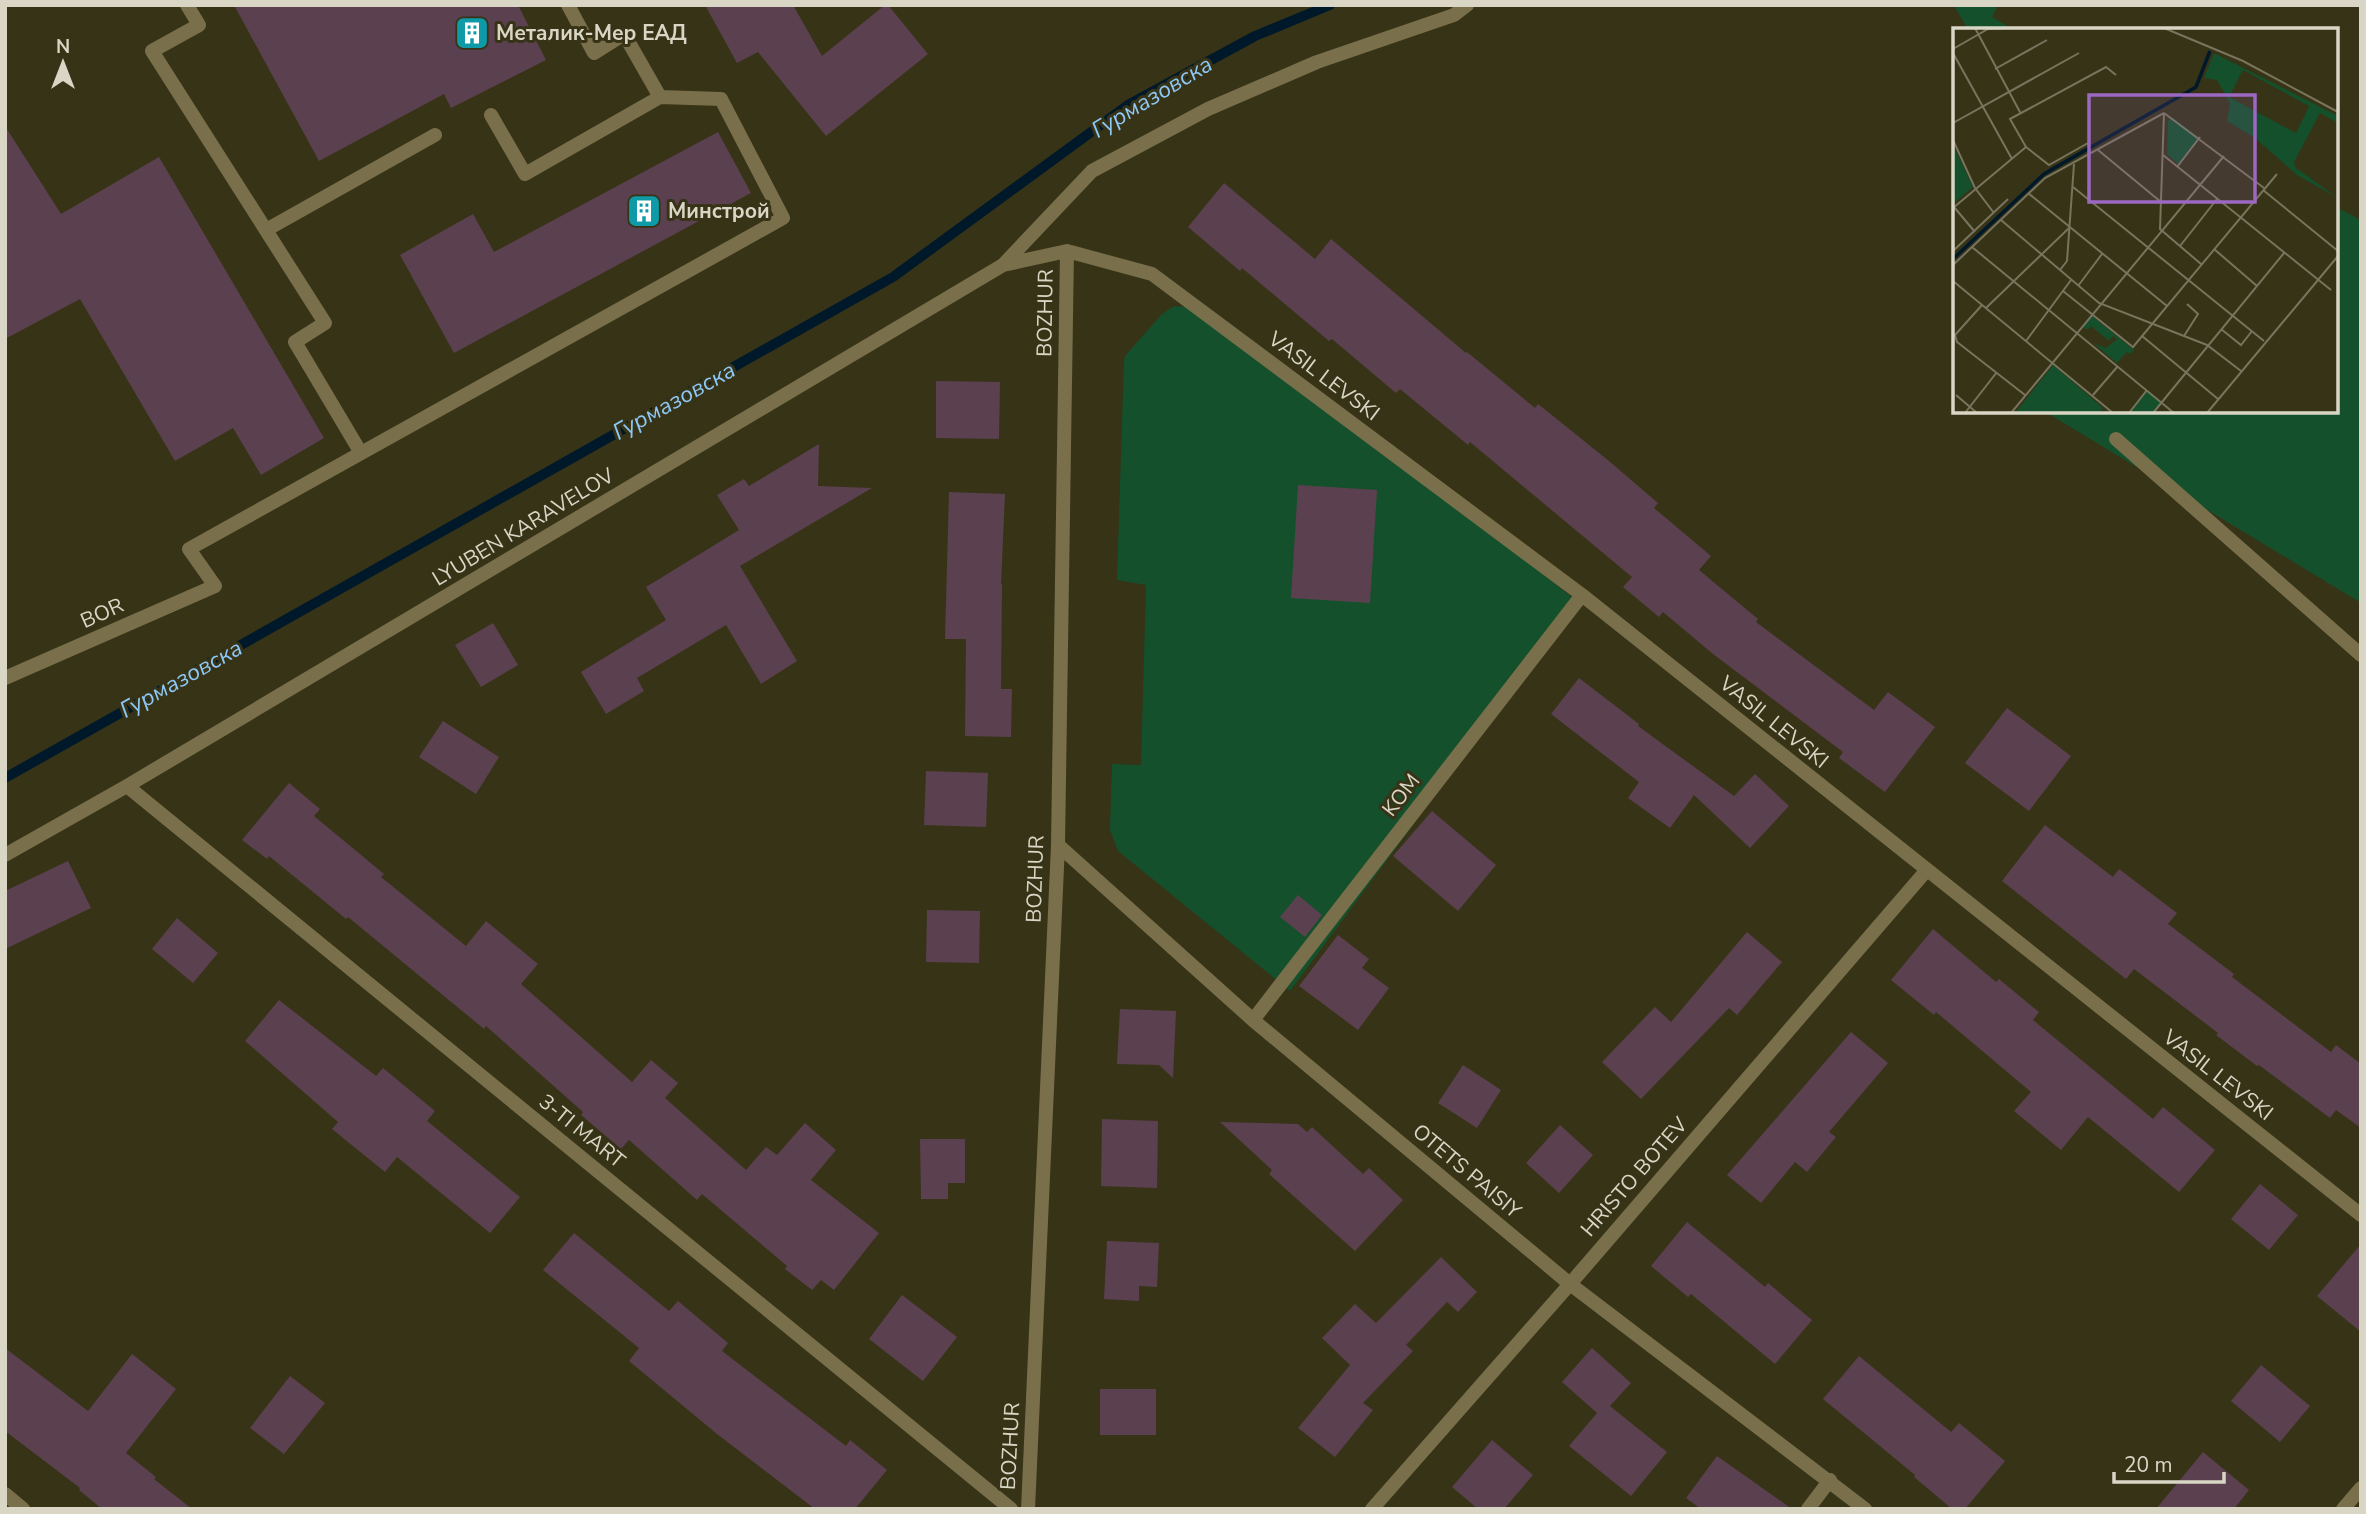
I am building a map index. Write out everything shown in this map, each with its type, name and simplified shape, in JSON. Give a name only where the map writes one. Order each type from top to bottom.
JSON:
[{"type":"street","points":[[187,5],[199,25],[152,51],[325,324],[295,342],[361,453],[783,218],[721,99],[660,97],[525,174],[491,115]]},
{"type":"street","points":[[568,5],[594,52],[624,34],[660,97]]},
{"type":"street","points":[[1003,265],[1092,171],[1208,108],[1317,62],[1454,15],[1467,5]]},
{"type":"street","points":[[266,230],[435,135]]},
{"type":"street","name":"LYUBEN KARAVELOV","points":[[5,855],[127,786],[1003,265],[1068,251]]},
{"type":"street","name":"VASIL LEVSKI","points":[[1068,251],[1152,274],[1582,595],[2361,1214]]},
{"type":"street","name":"BOZHUR","points":[[1028,1509],[1058,845],[1068,251]]},
{"type":"street","points":[[2116,439],[2361,655]]},
{"type":"street","name":"BOR","points":[[5,678],[215,586],[189,549],[361,453]]},
{"type":"street","name":"KOM","points":[[1253,1020],[1582,595]]},
{"type":"street","name":"3-TI MART","points":[[127,786],[1011,1509]]},
{"type":"street","name":"OTETS PAISIY","points":[[1058,845],[1253,1020],[1570,1284],[1865,1509]]},
{"type":"street","name":"HRISTO BOTEV","points":[[1372,1509],[1926,871]]},
{"type":"street","points":[[1808,1509],[1830,1480]]},
{"type":"street","points":[[2343,1509],[2361,1488]]},
{"type":"street","points":[[5,1494],[23,1509]]},
{"type":"green space","points":[[1954,5],[1998,5],[1992,17],[2011,28],[1967,28]]},
{"type":"green space","points":[[2338,208],[2361,220],[2361,603],[2047,413],[2338,413]]},
{"type":"green space","points":[[1174,306],[1191,307],[1218,316],[1578,602],[1290,991],[1118,851],[1110,830],[1112,764],[1141,765],[1146,585],[1117,580],[1124,361],[1125,356],[1162,314]]},
{"type":"building","points":[[234,5],[518,5],[546,60],[451,108],[444,94],[319,161]]},
{"type":"building","points":[[705,5],[793,5],[822,56],[888,5],[928,54],[826,136],[758,52],[737,63]]},
{"type":"building","points":[[5,126],[61,214],[159,157],[324,438],[261,475],[233,428],[175,461],[80,299],[5,339]]},
{"type":"building","points":[[718,132],[751,193],[454,353],[400,255],[473,214],[494,252]]},
{"type":"building","points":[[1224,183],[1315,259],[1331,239],[1466,353],[1535,408],[1538,404],[1609,461],[1658,503],[1654,508],[1711,556],[1699,570],[1758,619],[1756,622],[1874,710],[1888,692],[1935,727],[1885,792],[1839,758],[1843,752],[1713,654],[1663,612],[1659,617],[1623,587],[1632,577],[1470,442],[1468,445],[1400,389],[1396,393],[1332,339],[1329,341],[1188,227]]},
{"type":"building","points":[[936,381],[1000,382],[999,439],[936,438]]},
{"type":"building","points":[[819,444],[818,486],[872,488],[740,566],[797,661],[761,684],[726,625],[637,678],[644,691],[606,714],[581,672],[666,620],[646,587],[739,530],[717,495],[744,479],[749,486]]},
{"type":"building","points":[[1298,485],[1377,490],[1370,603],[1291,598]]},
{"type":"building","points":[[949,492],[1005,494],[1001,584],[1001,689],[1012,689],[1011,737],[965,736],[966,639],[945,639]]},
{"type":"building","points":[[493,623],[518,665],[481,687],[455,645]]},
{"type":"building","points":[[1579,678],[1639,724],[1638,726],[1734,796],[1755,774],[1789,806],[1750,848],[1694,795],[1670,828],[1628,798],[1639,782],[1551,714]]},
{"type":"building","points":[[2007,708],[2071,756],[2029,811],[1965,763]]},
{"type":"building","points":[[443,721],[499,757],[476,794],[419,757]]},
{"type":"building","points":[[926,771],[988,773],[986,827],[924,825]]},
{"type":"building","points":[[289,783],[320,809],[314,816],[384,874],[381,877],[466,946],[486,921],[538,964],[521,984],[632,1082],[651,1060],[678,1083],[665,1098],[746,1170],[766,1147],[777,1155],[805,1123],[836,1150],[811,1180],[879,1233],[834,1290],[821,1280],[812,1290],[702,1194],[697,1200],[629,1140],[621,1149],[486,1026],[484,1029],[269,856],[267,859],[242,840]]},
{"type":"building","points":[[1432,811],[1496,865],[1458,911],[1393,856]]},
{"type":"building","points":[[2045,825],[2113,877],[2119,869],[2177,913],[2168,924],[2234,974],[2232,977],[2331,1052],[2336,1045],[2361,1064],[2361,1128],[2336,1110],[2330,1118],[2216,1035],[2218,1033],[2134,969],[2126,979],[2002,881]]},
{"type":"building","points":[[68,861],[91,908],[5,949],[5,891]]},
{"type":"building","points":[[1298,895],[1322,915],[1305,937],[1280,917]]},
{"type":"building","points":[[927,910],[980,911],[979,963],[926,962]]},
{"type":"building","points":[[177,918],[218,953],[193,983],[152,949]]},
{"type":"building","points":[[1933,929],[1996,982],[1999,979],[2039,1012],[2033,1020],[2153,1119],[2163,1107],[2215,1150],[2179,1192],[2088,1117],[2061,1150],[2014,1111],[2031,1092],[1936,1012],[1934,1015],[1891,980]]},
{"type":"building","points":[[1747,932],[1782,962],[1737,1015],[1729,1008],[1641,1099],[1602,1062],[1655,1007],[1671,1022]]},
{"type":"building","points":[[1338,935],[1369,959],[1362,968],[1389,988],[1358,1030],[1299,986]]},
{"type":"building","points":[[279,1000],[376,1076],[383,1068],[435,1111],[427,1121],[520,1197],[490,1233],[397,1157],[385,1172],[332,1129],[338,1122],[245,1041]]},
{"type":"building","points":[[1120,1009],[1176,1011],[1173,1078],[1159,1065],[1117,1064]]},
{"type":"building","points":[[1851,1032],[1888,1063],[1829,1132],[1836,1137],[1807,1172],[1795,1162],[1761,1203],[1727,1175]]},
{"type":"building","points":[[1463,1065],[1501,1090],[1477,1128],[1438,1103]]},
{"type":"building","points":[[1102,1119],[1158,1121],[1157,1188],[1101,1186]]},
{"type":"building","points":[[1220,1122],[1298,1124],[1307,1132],[1312,1127],[1363,1174],[1369,1168],[1403,1200],[1355,1251],[1269,1174],[1272,1170]]},
{"type":"building","points":[[1560,1125],[1593,1155],[1559,1193],[1526,1163]]},
{"type":"building","points":[[920,1139],[965,1139],[965,1183],[948,1183],[948,1199],[921,1199]]},
{"type":"building","points":[[2260,1184],[2298,1215],[2269,1250],[2231,1219]]},
{"type":"building","points":[[1687,1222],[1765,1287],[1768,1283],[1812,1320],[1775,1364],[1691,1294],[1688,1297],[1651,1266]]},
{"type":"building","points":[[574,1233],[669,1311],[678,1301],[728,1343],[722,1351],[846,1446],[850,1440],[887,1470],[855,1509],[815,1509],[717,1434],[629,1361],[639,1348],[543,1270]]},
{"type":"building","points":[[1107,1241],[1159,1243],[1157,1287],[1139,1286],[1139,1301],[1104,1299]]},
{"type":"building","points":[[2361,1244],[2361,1332],[2317,1296]]},
{"type":"building","points":[[1441,1257],[1477,1292],[1458,1312],[1447,1302],[1406,1345],[1413,1351],[1363,1403],[1373,1410],[1335,1457],[1298,1428],[1350,1365],[1322,1338],[1355,1304],[1376,1323]]},
{"type":"building","points":[[902,1295],[957,1337],[923,1381],[869,1339]]},
{"type":"building","points":[[5,1348],[88,1411],[132,1354],[176,1389],[126,1453],[192,1509],[102,1509],[79,1490],[80,1488],[5,1431]]},
{"type":"building","points":[[1592,1348],[1631,1383],[1610,1406],[1667,1452],[1631,1496],[1569,1446],[1597,1413],[1562,1382]]},
{"type":"building","points":[[1859,1356],[1951,1432],[1959,1423],[2005,1461],[1965,1509],[1952,1509],[1823,1399]]},
{"type":"building","points":[[2261,1365],[2310,1406],[2280,1442],[2231,1401]]},
{"type":"building","points":[[290,1376],[325,1403],[284,1454],[250,1428]]},
{"type":"building","points":[[1100,1389],[1156,1389],[1156,1435],[1100,1435]]},
{"type":"building","points":[[1492,1440],[1533,1475],[1504,1509],[1478,1509],[1452,1487]]},
{"type":"building","points":[[2203,1452],[2249,1490],[2234,1509],[2156,1509]]},
{"type":"building","points":[[1717,1456],[1792,1509],[1701,1509],[1686,1498]]},
{"type":"waterway","name":"Гурмазовска","points":[[5,778],[893,277],[1128,105],[1255,36],[1330,5]]},
{"type":"place","name":"Металик-Мер ЕАД","points":[[472,33]]},
{"type":"place","name":"Минстрой","points":[[644,211]]}]
